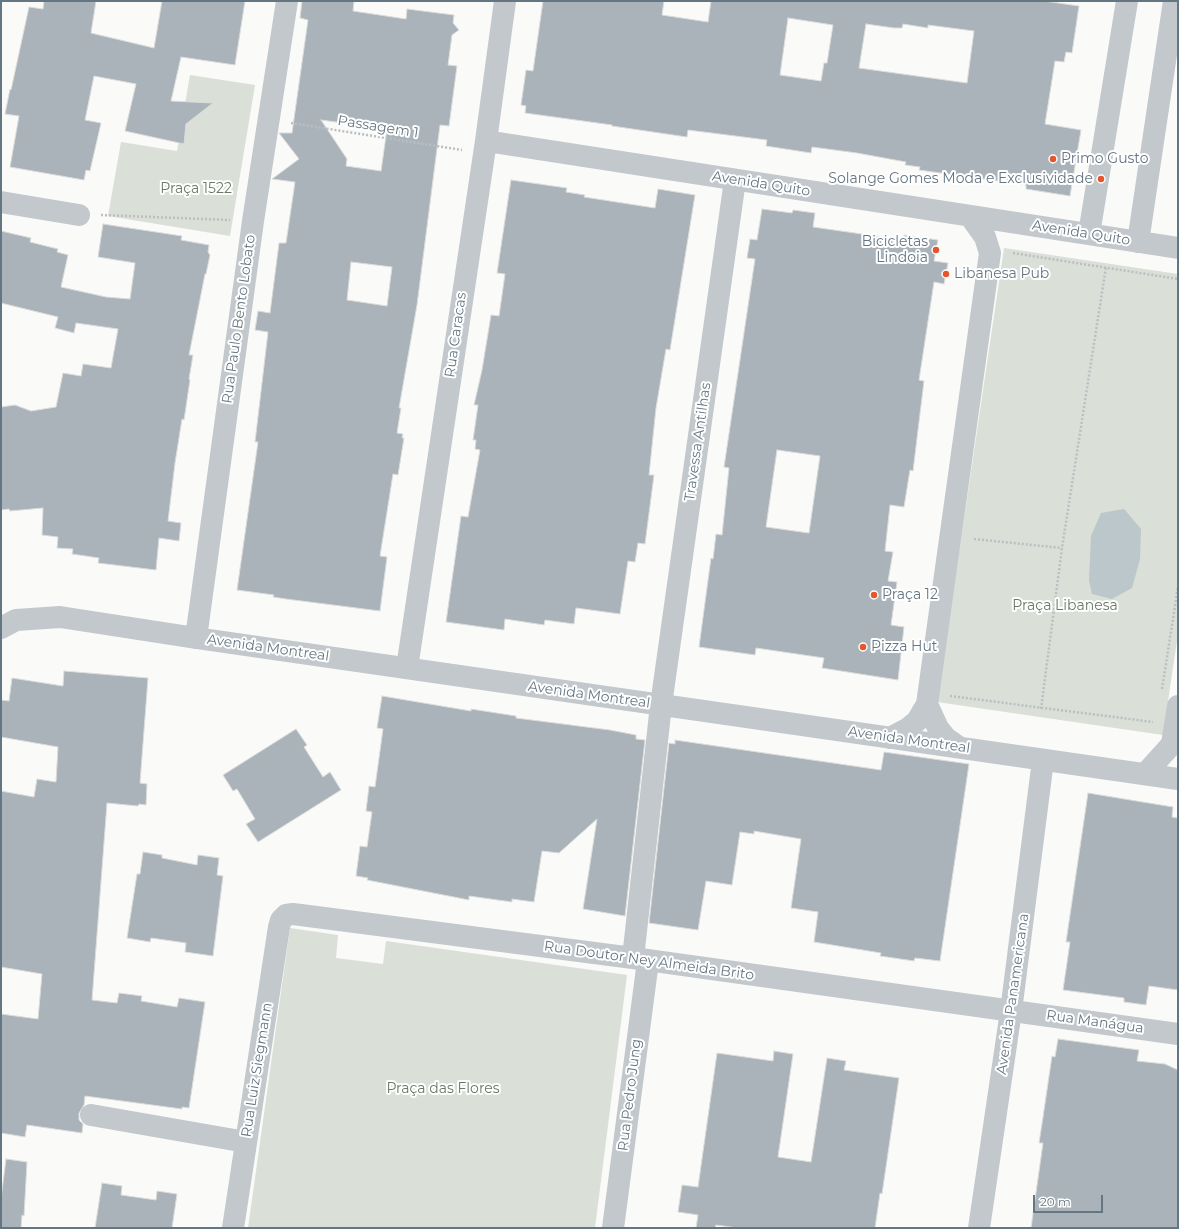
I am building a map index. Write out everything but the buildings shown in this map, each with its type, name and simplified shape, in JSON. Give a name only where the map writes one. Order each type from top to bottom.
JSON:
[{"type":"street","name":"Rua Paulo Bento Lobato","points":[[196,638],[253,221],[288,1]]},
{"type":"street","name":"Rua Caracas","points":[[407,668],[506,1]]},
{"type":"street","points":[[1089,234],[1127,1]]},
{"type":"street","points":[[1138,242],[1174,1]]},
{"type":"street","name":"Avenida Quito","points":[[485,148],[735,180],[1178,248]]},
{"type":"street","name":"Travessa Antilhas","points":[[640,960],[661,705],[735,180]]},
{"type":"street","points":[[1,202],[79,214]]},
{"type":"street","points":[[890,738],[907,729],[917,721],[927,704],[990,253],[985,237],[970,216]]},
{"type":"street","points":[[990,253],[1002,238],[1022,224]]},
{"type":"street","name":"Avenida Montreal","points":[[1,628],[16,620],[60,617],[196,638],[1178,779]]},
{"type":"street","points":[[1145,774],[1172,744],[1170,699]]},
{"type":"street","points":[[927,704],[938,728],[946,738],[958,747]]},
{"type":"street","name":"Avenida Panamericana","points":[[979,1228],[1012,1011],[1043,760]]},
{"type":"street","name":"Rua Doutor Ney Almeida Brito","points":[[286,915],[300,914],[1012,1011]]},
{"type":"street","name":"Rua Luiz Siegmann","points":[[233,1228],[279,927],[281,920],[286,915]]},
{"type":"street","name":"Rua Pedro Jung","points":[[613,1228],[640,960]]},
{"type":"street","name":"Rua Manágua","points":[[1012,1011],[1178,1034]]},
{"type":"street","points":[[91,1115],[246,1142]]},
{"type":"path","name":"Passagem 1","points":[[269,120],[485,148]]},
{"type":"path","points":[[79,214],[253,221]]},
{"type":"path","points":[[1011,260],[1012,252],[1178,279]]},
{"type":"path","points":[[1041,709],[1062,548],[1106,267]]},
{"type":"path","points":[[973,547],[975,532]]},
{"type":"path","points":[[974,539],[1062,548]]},
{"type":"path","points":[[1170,699],[1178,587]]},
{"type":"path","points":[[951,688],[950,696],[1041,709],[1157,722]]},
{"type":"green space","name":"Praça 1522","points":[[190,75],[255,85],[230,236],[108,216],[121,142],[177,151]]},
{"type":"green space","name":"Praça Libanesa","points":[[1004,248],[1178,274],[1178,634],[1163,735],[937,702]]},
{"type":"green space","name":"Praça das Flores","points":[[290,928],[338,935],[336,958],[383,964],[386,941],[627,975],[595,1228],[248,1228]]},
{"type":"shaded area","points":[[1124,509],[1141,529],[1140,559],[1132,588],[1112,599],[1092,594],[1089,581],[1091,536],[1101,513]]},
{"type":"place","name":"Primo Gusto","points":[[1053,159]]},
{"type":"place","name":"Solange Gomes Moda e Exclusividade","points":[[1101,179]]},
{"type":"place","name":"Bicicletas Lindoia","points":[[936,250]]},
{"type":"place","name":"Libanesa Pub","points":[[946,274]]},
{"type":"place","name":"Praça 12","points":[[874,595]]},
{"type":"place","name":"Pizza Hut","points":[[863,647]]}]
